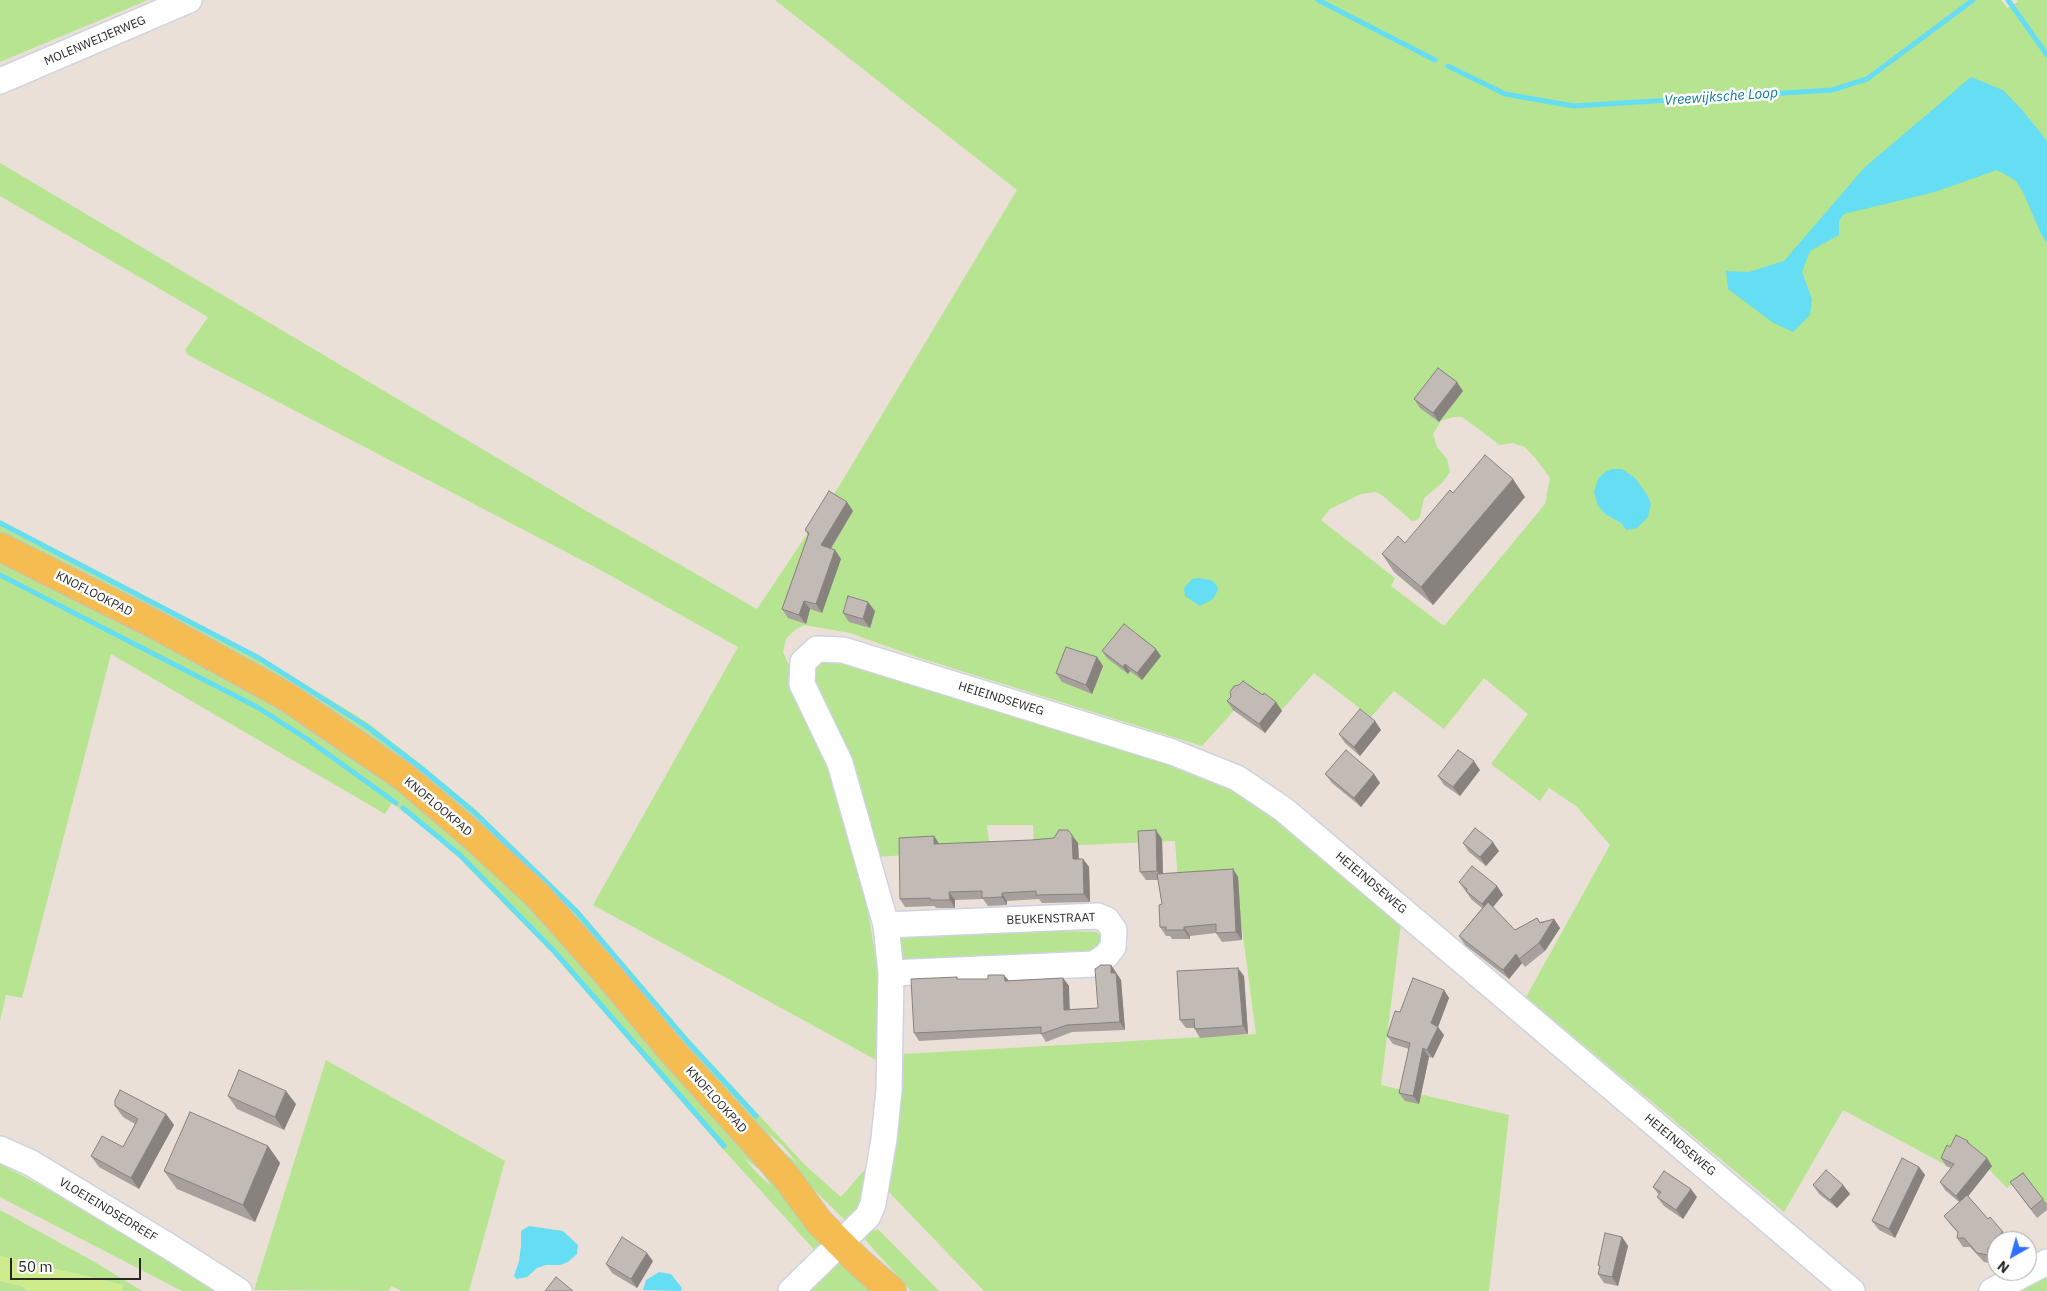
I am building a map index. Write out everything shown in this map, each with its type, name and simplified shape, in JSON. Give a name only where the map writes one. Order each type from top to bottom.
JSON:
[{"type":"main road","name":"KNOFLOOKPAD","points":[[0,547],[158,626],[279,692],[404,778],[472,835],[537,895],[605,971],[672,1051],[787,1178],[819,1222],[846,1238],[899,1291]]},
{"type":"main road","name":"KNOFLOOKPAD","points":[[846,1238],[859,1262],[892,1291]]},
{"type":"street","name":"MOLENWEIJERWEG","points":[[0,82],[189,0]]},
{"type":"street","name":"HEIEINDSEWEG","points":[[886,925],[840,763],[802,684],[803,662],[817,649],[843,650],[1172,752],[1237,778],[1283,809],[1852,1291]]},
{"type":"street","name":"BEUKENSTRAAT","points":[[886,925],[1098,916],[1107,920],[1114,930],[1112,947],[1106,956],[1094,964],[891,973]]},
{"type":"street","points":[[791,1291],[868,1216],[874,1204],[889,1090],[891,973],[886,925]]},
{"type":"street","name":"VLOEIEINDSEDREEF","points":[[0,1149],[31,1163],[239,1291]]},
{"type":"street","points":[[1992,1291],[2047,1262]]},
{"type":"green space","points":[[0,0],[148,0],[0,62]]},
{"type":"green space","points":[[775,0],[2001,0],[2007,8],[2018,2],[2017,0],[2047,0],[2047,1205],[2021,1176],[2007,1188],[1975,1155],[1959,1172],[1843,1110],[1784,1212],[1526,997],[1610,845],[1576,806],[1549,788],[1540,801],[1491,764],[1528,714],[1484,678],[1444,729],[1394,691],[1371,717],[1314,673],[1273,720],[1248,695],[1202,746],[920,658],[850,633],[804,625],[795,630],[786,639],[783,652],[819,731],[865,892],[877,967],[880,1015],[878,1061],[593,905],[738,647],[595,567],[188,355],[185,350],[208,317],[0,196],[0,163],[590,513],[757,609],[841,483],[1017,190]],"holes":[[[1453,417],[1462,417],[1500,445],[1512,443],[1525,447],[1550,478],[1545,504],[1444,626],[1391,586],[1395,578],[1321,520],[1330,509],[1361,494],[1376,492],[1412,521],[1417,520],[1420,517],[1424,498],[1442,483],[1450,472],[1447,459],[1437,447],[1433,434],[1441,421]],[[1646,493],[1651,503],[1626,530],[1621,523],[1605,514],[1598,506]]]},
{"type":"green space","points":[[0,520],[260,656],[368,723],[423,766],[476,810],[579,910],[689,1039],[805,1165],[841,1197],[874,1159],[869,1193],[848,1223],[777,1154],[448,802],[0,537]],"holes":[[[768,1133],[783,1146],[797,1163],[780,1149]]]},
{"type":"green space","points":[[0,559],[263,695],[365,761],[507,883],[584,962],[832,1242],[819,1255],[722,1148],[552,953],[458,857],[418,823],[392,803],[385,814],[111,654],[22,998],[6,995],[0,1021]],"holes":[[[744,1158],[760,1170],[772,1187]]]},
{"type":"green space","points":[[826,654],[1237,780],[1402,916],[1381,1085],[1509,1115],[1489,1291],[984,1291],[885,1188],[894,1113],[904,1054],[1256,1034],[1242,929],[1235,911],[1179,892],[1175,841],[1034,847],[1033,825],[987,825],[990,850],[874,857],[812,676],[817,657]]},
{"type":"green space","points":[[1028,930],[1097,932],[1103,939],[1105,955],[895,965],[900,936]]},
{"type":"green space","points":[[326,1060],[505,1161],[469,1291],[402,1291],[392,1286],[388,1291],[254,1290]]},
{"type":"green space","points":[[0,1164],[116,1225],[221,1291],[182,1291],[0,1197]]},
{"type":"green space","points":[[0,1210],[93,1261],[142,1291],[122,1291],[123,1285],[0,1256]]},
{"type":"green space","points":[[879,1230],[939,1291],[911,1291],[861,1235],[869,1231]]},
{"type":"green space","points":[[841,1251],[880,1291],[798,1291]]},
{"type":"green space","points":[[0,1256],[123,1285],[122,1291],[30,1291],[19,1285],[0,1281]]},
{"type":"green space","points":[[2047,1271],[2047,1291],[2011,1291],[2029,1281],[2037,1281],[2037,1277]]},
{"type":"green space","points":[[0,1281],[19,1285],[30,1291],[0,1291]]},
{"type":"water","points":[[1971,77],[2003,90],[2047,141],[2047,243],[2041,234],[2023,192],[2015,180],[1997,170],[1935,192],[1844,214],[1839,221],[1839,235],[1810,251],[1802,272],[1812,299],[1810,315],[1793,332],[1772,322],[1728,289],[1726,271],[1749,272],[1784,261],[1864,168]]},
{"type":"water","points":[[1612,469],[1622,469],[1635,478],[1651,503],[1648,517],[1637,528],[1626,530],[1621,523],[1605,514],[1598,506],[1594,492],[1598,479],[1605,472]]},
{"type":"water","points":[[1192,579],[1211,580],[1216,584],[1218,590],[1213,599],[1200,606],[1185,596],[1184,588]]},
{"type":"water","points":[[529,1226],[563,1231],[578,1245],[577,1254],[568,1262],[537,1268],[527,1277],[517,1279],[514,1276],[519,1261],[521,1231]]},
{"type":"water","points":[[659,1272],[671,1274],[682,1288],[681,1291],[643,1290],[646,1280]]},
{"type":"building","points":[[1438,368],[1457,382],[1433,413],[1414,399]]},
{"type":"building","points":[[1485,455],[1513,479],[1421,587],[1382,554],[1398,536],[1405,543],[1450,490],[1453,493]]},
{"type":"building","points":[[829,491],[847,502],[821,545],[835,550],[816,604],[804,601],[799,615],[782,609],[809,533],[805,530]]},
{"type":"building","points":[[848,596],[868,602],[863,619],[843,613]]},
{"type":"building","points":[[1124,624],[1156,649],[1137,673],[1125,664],[1123,667],[1102,651]]},
{"type":"building","points":[[1066,647],[1097,657],[1086,685],[1056,673]]},
{"type":"building","points":[[1243,681],[1276,702],[1259,724],[1227,701],[1231,697],[1230,692],[1234,686],[1239,685]]},
{"type":"building","points":[[1360,709],[1375,721],[1354,747],[1339,734]]},
{"type":"building","points":[[1346,750],[1374,774],[1354,798],[1325,774]]},
{"type":"building","points":[[1458,750],[1474,761],[1453,787],[1438,776]]},
{"type":"building","points":[[1475,828],[1493,842],[1480,857],[1463,843]]},
{"type":"building","points":[[1059,830],[1068,830],[1072,835],[1073,859],[1083,859],[1084,894],[1036,895],[1036,891],[1002,893],[1002,897],[982,898],[982,891],[949,892],[950,900],[930,900],[930,898],[900,899],[899,838],[934,836],[934,844],[1031,840],[1054,838]]},
{"type":"building","points":[[1156,830],[1157,871],[1140,872],[1138,831]]},
{"type":"building","points":[[1472,866],[1497,886],[1482,904],[1466,891],[1467,889],[1459,882]]},
{"type":"building","points":[[1233,869],[1236,932],[1216,933],[1216,924],[1184,927],[1184,930],[1166,930],[1166,927],[1160,927],[1159,905],[1162,904],[1157,874]]},
{"type":"building","points":[[1488,902],[1515,930],[1537,918],[1540,923],[1554,919],[1539,943],[1519,959],[1516,954],[1503,970],[1459,936]]},
{"type":"building","points":[[1101,965],[1111,965],[1111,973],[1116,973],[1120,1022],[1067,1025],[1041,1034],[1041,1027],[914,1033],[911,979],[957,977],[957,979],[988,979],[988,975],[1004,975],[1005,981],[1063,978],[1064,1010],[1098,1008],[1095,969]]},
{"type":"building","points":[[1238,968],[1243,1026],[1195,1029],[1194,1019],[1180,1020],[1177,971]]},
{"type":"building","points":[[1413,978],[1444,990],[1431,1023],[1438,1027],[1427,1050],[1423,1048],[1413,1096],[1399,1093],[1410,1043],[1387,1036],[1395,1011],[1400,1012]]},
{"type":"building","points":[[239,1070],[286,1091],[275,1117],[228,1096]]},
{"type":"building","points":[[120,1090],[166,1114],[131,1178],[91,1156],[102,1136],[123,1147],[138,1119],[115,1106],[115,1100]]},
{"type":"building","points":[[190,1112],[268,1146],[243,1205],[164,1171]]},
{"type":"building","points":[[1956,1135],[1968,1141],[1987,1158],[1956,1196],[1940,1182],[1954,1164],[1941,1158],[1947,1145],[1950,1147]]},
{"type":"building","points":[[1902,1158],[1919,1167],[1889,1229],[1872,1221]]},
{"type":"building","points":[[1826,1170],[1843,1185],[1830,1200],[1813,1185]]},
{"type":"building","points":[[1664,1171],[1691,1189],[1676,1210],[1657,1197],[1661,1192],[1653,1187]]},
{"type":"building","points":[[2023,1173],[2043,1199],[2031,1209],[2010,1182]]},
{"type":"building","points":[[1967,1195],[1988,1219],[1990,1217],[2002,1231],[1987,1231],[1987,1255],[1977,1253],[1964,1238],[1957,1238],[1958,1232],[1944,1216]]},
{"type":"building","points":[[1605,1233],[1622,1237],[1612,1277],[1598,1274],[1600,1266],[1598,1265]]},
{"type":"building","points":[[622,1237],[647,1253],[631,1279],[606,1264]]},
{"type":"building","points":[[556,1277],[573,1291],[545,1291]]},
{"type":"waterway","name":"Vreewijksche Loop","points":[[1318,0],[1435,60]]},
{"type":"waterway","name":"Vreewijksche Loop","points":[[1448,66],[1505,94],[1574,106],[1832,90],[1867,79],[1973,0]]},
{"type":"waterway","points":[[2008,0],[2047,55]]},
{"type":"waterway","points":[[0,523],[259,658],[366,726],[421,768],[474,812],[577,912],[687,1041],[756,1116]]},
{"type":"waterway","points":[[0,575],[257,707],[307,739],[396,803]]},
{"type":"waterway","points":[[403,808],[460,855],[554,951],[724,1146]]}]
